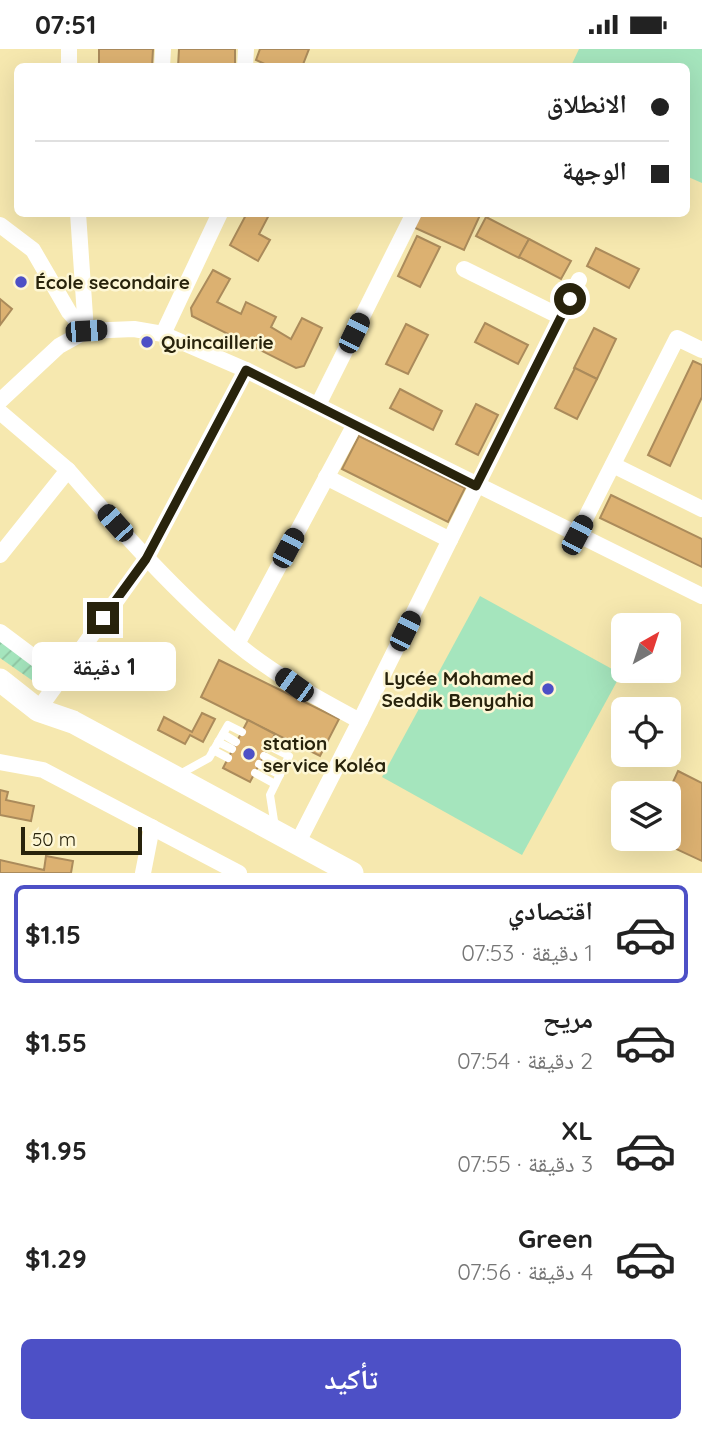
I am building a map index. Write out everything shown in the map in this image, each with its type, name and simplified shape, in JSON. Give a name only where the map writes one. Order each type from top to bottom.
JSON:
[{"type":"main road","points":[[0,680],[38,710],[73,722],[352,873]]},
{"type":"street","points":[[78,217],[86,331]]},
{"type":"street","points":[[163,334],[218,217]]},
{"type":"street","points":[[318,405],[412,217]]},
{"type":"street","points":[[0,225],[33,250],[69,312],[86,331]]},
{"type":"street","points":[[464,269],[561,317]]},
{"type":"street","points":[[286,839],[360,721],[579,280]]},
{"type":"street","points":[[0,401],[59,346],[86,331],[134,329],[163,334],[246,370],[354,426],[702,596]]},
{"type":"street","points":[[577,535],[677,338],[702,349]]},
{"type":"street","points":[[38,710],[146,559],[246,370]]},
{"type":"street","points":[[0,412],[68,470],[146,559],[237,644],[294,685],[360,721]]},
{"type":"street","points":[[237,644],[354,426]]},
{"type":"street","points":[[613,465],[702,509]]},
{"type":"street","points":[[0,555],[68,470]]},
{"type":"street","points":[[326,477],[450,541]]},
{"type":"street","points":[[0,632],[60,677]]},
{"type":"street","points":[[0,762],[43,770],[239,873]]},
{"type":"street","points":[[143,873],[152,827]]},
{"type":"lane","points":[[174,778],[209,758],[228,725],[242,732]]},
{"type":"lane","points":[[220,738],[234,745]]},
{"type":"lane","points":[[269,746],[289,756],[270,795],[286,839]]},
{"type":"lane","points":[[213,750],[228,758]]},
{"type":"lane","points":[[262,760],[282,771]]},
{"type":"lane","points":[[255,773],[275,784]]},
{"type":"green space","points":[[579,49],[702,49],[702,183],[690,178],[690,63],[572,63]]},
{"type":"green space","points":[[480,596],[611,668],[611,683],[616,683],[522,855],[382,777]]},
{"type":"green space","points":[[0,641],[41,670],[33,681],[0,658]]},
{"type":"building","points":[[99,49],[153,49],[152,63],[99,63]]},
{"type":"building","points":[[179,49],[235,49],[235,63],[178,63]]},
{"type":"building","points":[[260,49],[309,49],[304,63],[262,63],[256,60]]},
{"type":"building","points":[[245,217],[268,217],[259,234],[270,240],[258,261],[230,245]]},
{"type":"building","points":[[417,217],[479,217],[464,250],[413,227]]},
{"type":"building","points":[[486,217],[529,239],[519,258],[476,236]]},
{"type":"building","points":[[417,236],[440,247],[420,287],[398,276]]},
{"type":"building","points":[[529,239],[571,261],[561,279],[519,257]]},
{"type":"building","points":[[596,248],[639,269],[629,288],[587,266]]},
{"type":"building","points":[[213,270],[230,279],[217,302],[241,314],[246,302],[276,317],[271,327],[291,339],[302,318],[322,328],[304,366],[296,368],[192,316],[191,308]]},
{"type":"building","points":[[0,299],[12,309],[0,325]]},
{"type":"building","points":[[485,323],[528,345],[518,364],[475,342]]},
{"type":"building","points":[[406,324],[428,335],[408,374],[386,364]]},
{"type":"building","points":[[594,328],[616,339],[597,379],[574,368]]},
{"type":"building","points":[[693,361],[702,365],[702,397],[670,466],[648,455]]},
{"type":"building","points":[[575,368],[597,379],[577,419],[555,408]]},
{"type":"building","points":[[400,389],[442,411],[433,430],[390,408]]},
{"type":"building","points":[[476,404],[498,415],[478,455],[456,444]]},
{"type":"building","points":[[359,436],[465,488],[448,522],[342,469]]},
{"type":"building","points":[[611,495],[702,539],[702,567],[600,518]]},
{"type":"building","points":[[219,660],[339,719],[320,756],[201,697]]},
{"type":"building","points":[[202,713],[215,719],[203,742],[190,735],[185,744],[158,730],[164,717],[192,732]]},
{"type":"building","points":[[248,720],[275,734],[250,782],[223,768]]},
{"type":"building","points":[[678,771],[702,783],[702,861],[680,851],[681,781],[673,781]]},
{"type":"building","points":[[0,790],[8,792],[6,800],[34,806],[31,821],[0,815]]},
{"type":"building","points":[[46,856],[73,861],[71,873],[0,873],[0,860],[44,870]]},
{"type":"place","name":"École secondaire","points":[[21,282]]},
{"type":"place","name":"Quincaillerie","points":[[147,342]]},
{"type":"place","name":"Lycée Mohamed Seddik Benyahia","points":[[548,689]]},
{"type":"place","name":"station service Koléa","points":[[249,754]]},
{"type":"route","points":[[103,618],[146,559],[246,370],[476,486],[570,299]]}]
